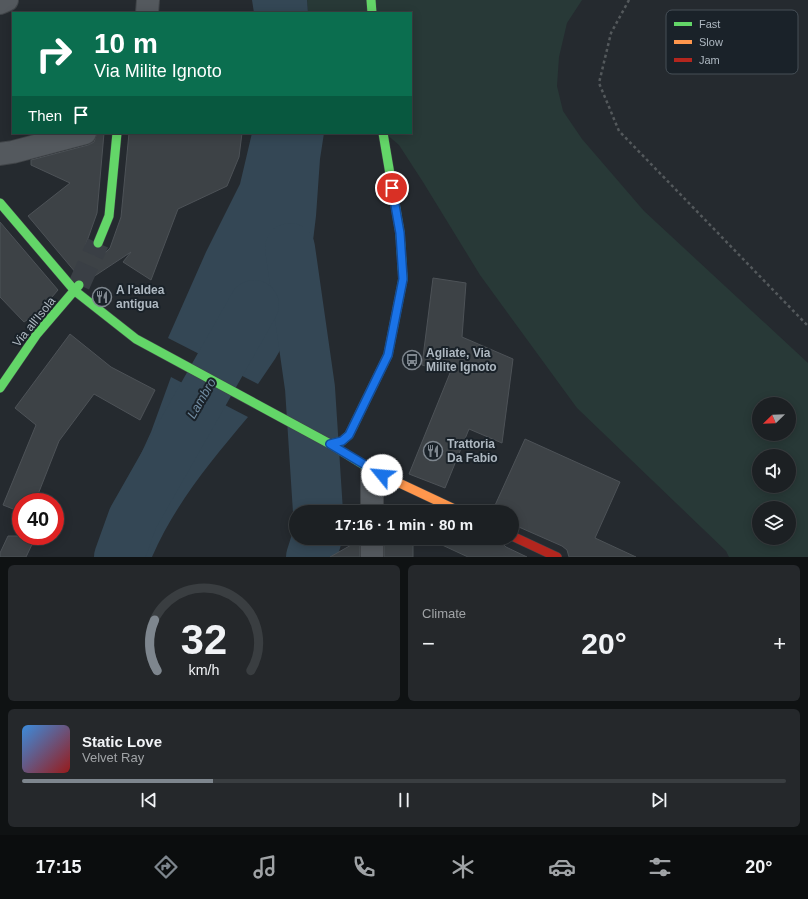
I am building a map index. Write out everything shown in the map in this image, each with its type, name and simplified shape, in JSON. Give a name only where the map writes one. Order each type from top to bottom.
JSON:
[{"type":"street","points":[[0,3],[7,0]]},
{"type":"street","points":[[147,12],[148,0]]},
{"type":"street","points":[[371,0],[372,12]]},
{"type":"street","points":[[0,154],[81,134]]},
{"type":"street","points":[[98,243],[109,216],[117,134]]},
{"type":"street","points":[[330,444],[342,441],[349,435],[388,355],[403,279],[400,233],[383,134]]},
{"type":"street","points":[[0,203],[77,288],[136,338],[159,352],[330,444],[372,470],[447,505]]},
{"type":"street","name":"Via all'Isola","points":[[0,388],[37,334],[77,288]]},
{"type":"street","points":[[372,470],[372,505]]},
{"type":"street","points":[[519,539],[557,557]]},
{"type":"street","points":[[372,545],[372,557]]},
{"type":"path","points":[[629,0],[612,33],[599,83],[619,131],[808,326]]},
{"type":"shaded area","points":[[307,0],[582,0],[567,23],[559,57],[557,86],[563,111],[582,139],[644,211],[808,363],[808,557],[729,557],[726,551],[577,408],[480,275],[399,145],[386,134],[412,134],[412,12],[308,12]]},
{"type":"water","points":[[252,0],[307,0],[308,12],[254,12]]},
{"type":"water","points":[[252,134],[324,134],[305,307],[275,359],[258,384],[168,338],[206,252],[240,184]]},
{"type":"water","points":[[171,377],[248,417],[207,467],[183,501],[161,538],[152,557],[97,557],[110,522],[151,432]]},
{"type":"building","points":[[97,134],[104,134],[97,213],[86,244],[88,251],[94,255],[99,255],[105,253],[110,248],[121,217],[129,134],[242,134],[239,157],[227,186],[178,209],[151,280],[123,262],[131,252],[90,279],[82,273],[76,273],[28,216],[70,183],[31,165],[31,160],[88,145],[94,142]]},
{"type":"building","points":[[0,222],[58,290],[39,312],[24,322],[0,297]]},
{"type":"building","points":[[433,278],[466,283],[462,337],[513,359],[502,443],[469,429],[445,488],[409,474],[450,373],[422,365]]},
{"type":"building","points":[[70,334],[111,367],[155,390],[140,420],[94,394],[59,441],[39,493],[12,493],[12,508],[3,505],[36,425],[15,408]]},
{"type":"building","points":[[525,439],[620,482],[595,538],[636,557],[569,557],[567,550],[562,546],[519,527],[519,505],[495,505]]},
{"type":"building","points":[[8,536],[12,536],[12,545],[32,545],[26,557],[0,557],[0,553]]},
{"type":"building","points":[[351,545],[360,545],[360,557],[330,557]]},
{"type":"building","points":[[384,545],[413,545],[413,557],[384,557]]},
{"type":"building","points":[[442,545],[504,545],[527,557],[468,557]]},
{"type":"waterway","name":"Lambro","points":[[290,248],[310,388],[318,505]]},
{"type":"waterway","name":"Lambro","points":[[119,557],[133,518],[254,305]]},
{"type":"waterway","name":"Lambro","points":[[311,557],[315,545]]},
{"type":"tunnel","points":[[79,285],[98,243]]},
{"type":"traffic: fast","points":[[371,0],[372,12]]},
{"type":"traffic: fast","points":[[98,243],[109,216],[117,134]]},
{"type":"traffic: fast","points":[[330,444],[342,441],[349,435],[388,355],[403,279],[400,233],[383,134]]},
{"type":"traffic: fast","points":[[0,203],[75,291],[136,339],[330,444],[372,470],[395,481]]},
{"type":"traffic: fast","points":[[0,388],[37,334],[79,285]]},
{"type":"traffic: slow","points":[[395,481],[446,505]]},
{"type":"traffic: jam","points":[[519,539],[557,557]]},
{"type":"place","name":"A l'aldea antigua","points":[[102,297]]},
{"type":"place","name":"Agliate, Via Milite Ignoto","points":[[412,360]]},
{"type":"place","name":"Trattoria Da Fabio","points":[[433,451]]},
{"type":"route","points":[[382,475],[330,444],[342,441],[349,435],[368,400],[388,355],[403,279],[400,233],[392,188]]}]
